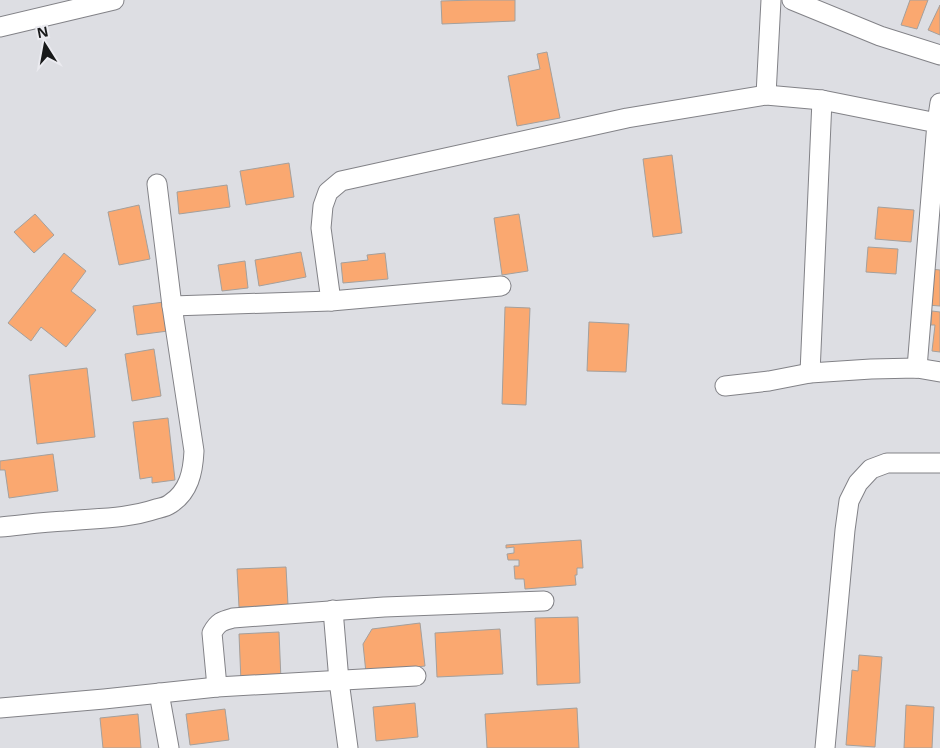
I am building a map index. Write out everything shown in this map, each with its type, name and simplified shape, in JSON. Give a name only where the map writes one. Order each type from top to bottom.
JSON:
[{"type":"street","points":[[0,27],[114,0]]},
{"type":"street","points":[[766,95],[771,0]]},
{"type":"street","points":[[792,0],[880,36],[940,55]]},
{"type":"street","points":[[331,301],[321,228],[323,206],[328,192],[341,181],[627,118],[766,95],[822,100],[937,123]]},
{"type":"street","points":[[810,373],[822,100]]},
{"type":"street","points":[[917,368],[940,103]]},
{"type":"street","points":[[0,527],[124,517],[144,513],[170,505],[189,484],[193,468],[194,451],[172,306],[157,184]]},
{"type":"street","points":[[172,306],[331,301],[501,286]]},
{"type":"street","points":[[725,386],[768,381],[810,373],[871,369],[917,368],[940,372]]},
{"type":"street","points":[[825,748],[849,501],[858,483],[871,470],[887,463],[940,462]]},
{"type":"street","points":[[217,687],[212,633],[216,625],[224,620],[333,610],[544,601]]},
{"type":"street","points":[[333,610],[339,681],[348,748]]},
{"type":"street","points":[[0,708],[104,700],[217,687],[416,676]]},
{"type":"street","points":[[160,693],[169,748]]},
{"type":"building","points":[[515,0],[515,21],[442,24],[441,1]]},
{"type":"building","points":[[910,0],[928,0],[917,29],[901,25]]},
{"type":"building","points":[[940,5],[940,35],[928,30]]},
{"type":"building","points":[[547,52],[560,118],[517,126],[508,76],[540,69],[537,54]]},
{"type":"building","points":[[672,155],[682,233],[653,237],[643,159]]},
{"type":"building","points":[[289,163],[294,197],[246,205],[240,171]]},
{"type":"building","points":[[227,185],[230,207],[179,214],[177,192]]},
{"type":"building","points":[[139,205],[150,259],[119,265],[108,212]]},
{"type":"building","points":[[878,207],[914,210],[911,242],[875,239]]},
{"type":"building","points":[[35,214],[54,235],[34,253],[14,232]]},
{"type":"building","points":[[519,214],[528,271],[502,275],[494,218]]},
{"type":"building","points":[[868,247],[898,249],[896,274],[866,272]]},
{"type":"building","points":[[301,252],[306,277],[259,286],[255,260]]},
{"type":"building","points":[[64,253],[86,271],[71,291],[96,310],[66,347],[41,327],[31,341],[8,323]]},
{"type":"building","points":[[385,253],[388,279],[343,283],[341,263],[368,260],[367,255]]},
{"type":"building","points":[[245,261],[248,288],[222,291],[218,265]]},
{"type":"building","points":[[931,269],[940,270],[940,306],[927,305]]},
{"type":"building","points":[[164,302],[168,331],[137,335],[133,306]]},
{"type":"building","points":[[505,307],[530,308],[526,405],[502,404]]},
{"type":"building","points":[[932,311],[940,312],[940,352],[932,351],[935,325],[931,325]]},
{"type":"building","points":[[589,322],[629,324],[626,372],[587,371]]},
{"type":"building","points":[[154,349],[161,396],[132,401],[125,354]]},
{"type":"building","points":[[87,368],[95,437],[37,444],[29,375]]},
{"type":"building","points":[[168,418],[175,480],[152,483],[152,477],[140,479],[133,422]]},
{"type":"building","points":[[53,454],[58,491],[9,498],[5,470],[0,470],[0,461]]},
{"type":"building","points":[[581,540],[583,568],[577,568],[577,575],[575,575],[576,585],[525,589],[524,579],[515,579],[514,566],[519,566],[519,560],[508,560],[507,554],[514,553],[514,547],[506,548],[506,545]]},
{"type":"building","points":[[286,567],[288,605],[239,607],[237,569]]},
{"type":"building","points":[[578,617],[580,683],[537,685],[535,618]]},
{"type":"building","points":[[420,623],[425,666],[366,673],[363,644],[372,629]]},
{"type":"building","points":[[500,629],[503,674],[437,677],[435,633]]},
{"type":"building","points":[[279,632],[281,680],[241,682],[239,634]]},
{"type":"building","points":[[859,655],[882,657],[875,747],[846,745],[852,670],[858,671]]},
{"type":"building","points":[[415,703],[418,737],[376,741],[373,707]]},
{"type":"building","points":[[906,705],[934,707],[932,748],[904,748]]},
{"type":"building","points":[[577,708],[579,748],[487,748],[485,714]]},
{"type":"building","points":[[225,709],[229,740],[190,745],[186,714]]},
{"type":"building","points":[[138,714],[141,748],[103,748],[100,718]]}]
